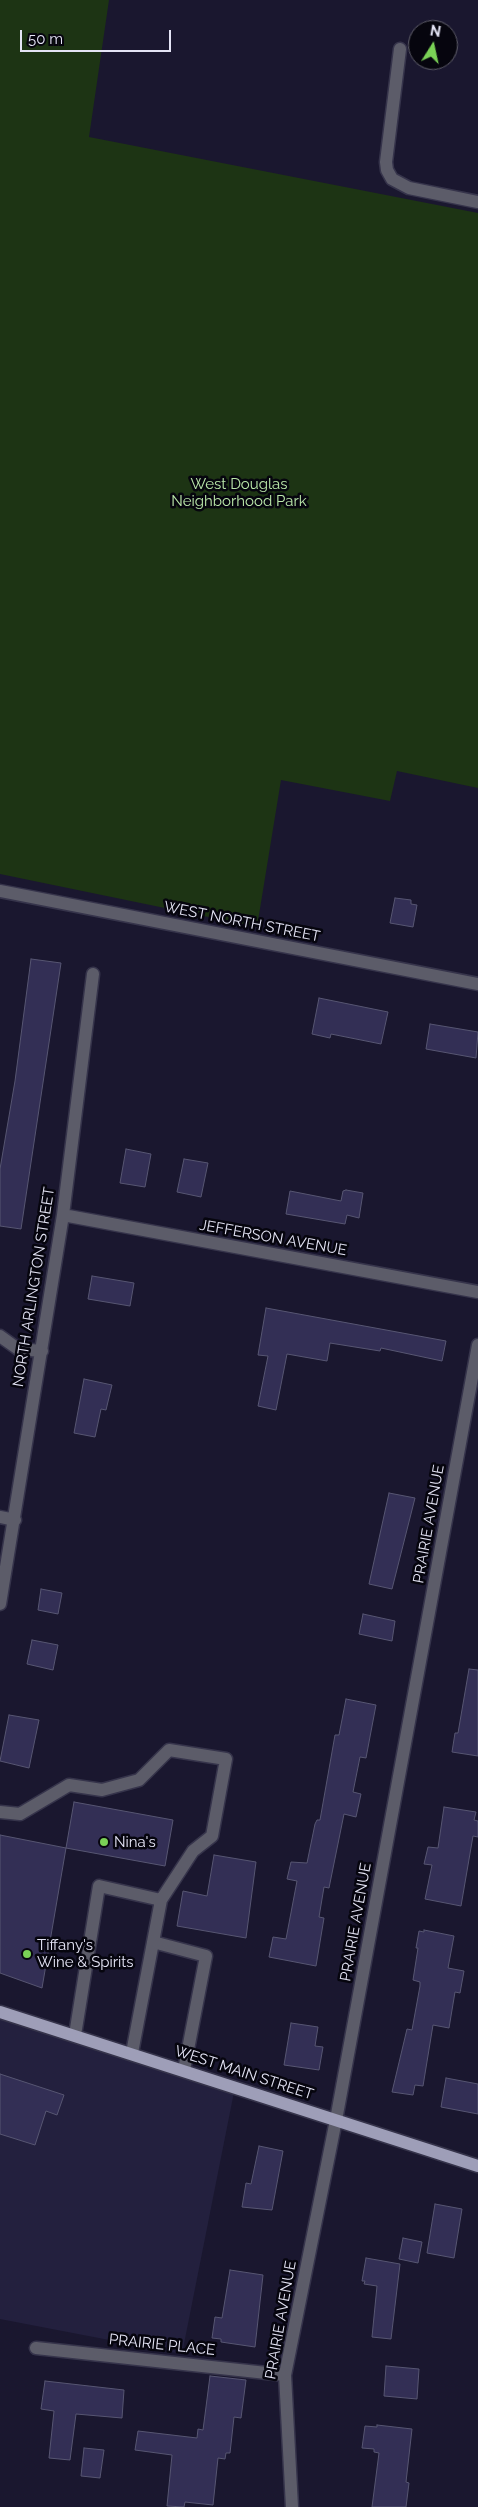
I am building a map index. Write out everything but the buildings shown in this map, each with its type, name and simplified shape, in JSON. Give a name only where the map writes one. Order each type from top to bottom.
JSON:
[{"type":"main road","name":"WEST MAIN STREET","points":[[0,2012],[478,2166]]},
{"type":"street","points":[[400,48],[386,162],[392,179],[417,191],[478,202]]},
{"type":"street","name":"WEST NORTH STREET","points":[[0,891],[478,984]]},
{"type":"street","name":"NORTH ARLINGTON STREET","points":[[0,1604],[63,1215],[93,974]]},
{"type":"street","name":"JEFFERSON AVENUE","points":[[63,1215],[478,1292]]},
{"type":"street","points":[[0,1336],[18,1349],[42,1351]]},
{"type":"street","name":"PRAIRIE AVENUE","points":[[292,2507],[285,2375],[336,2120],[478,1345]]},
{"type":"street","points":[[0,1517],[15,1520]]},
{"type":"street","points":[[0,1812],[20,1814],[69,1785],[102,1790],[139,1780],[169,1750],[226,1759],[212,1836],[193,1851],[161,1900],[132,2054]]},
{"type":"street","points":[[75,2035],[99,1886],[161,1900]]},
{"type":"street","points":[[153,1942],[206,1956],[184,2070]]},
{"type":"street","name":"PRAIRIE PLACE","points":[[36,2348],[285,2375]]},
{"type":"shaded area","points":[[0,2012],[235,2087],[182,2354],[0,2319]]},
{"type":"green space","name":"West Douglas Neighborhood Park","points":[[0,0],[109,0],[89,137],[478,213],[478,788],[397,771],[390,801],[281,780],[257,927],[0,874]]},
{"type":"place","name":"Nina's","points":[[104,1842]]},
{"type":"place","name":"Tiffany's Wine & Spirits","points":[[27,1954]]}]
